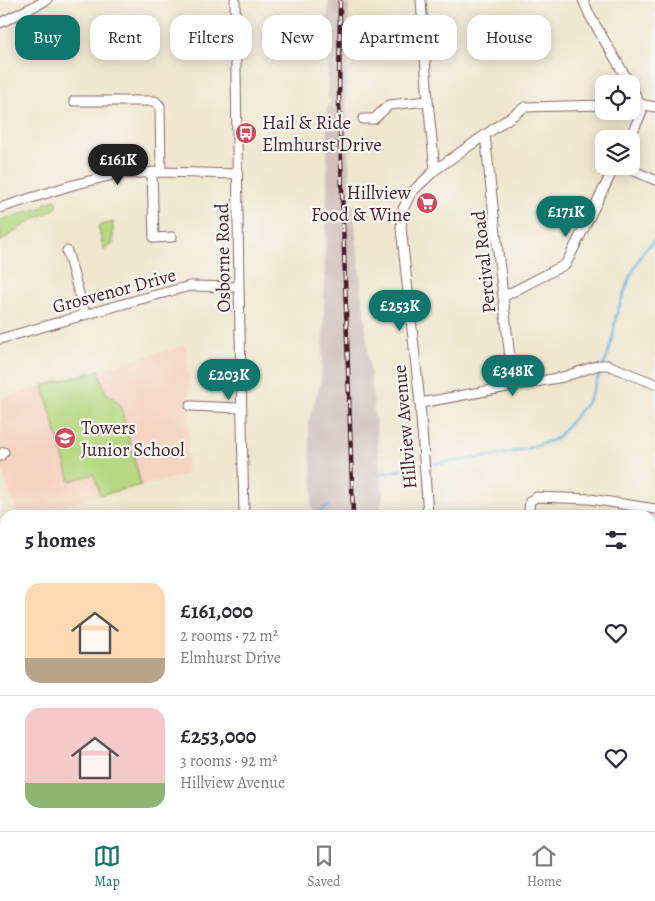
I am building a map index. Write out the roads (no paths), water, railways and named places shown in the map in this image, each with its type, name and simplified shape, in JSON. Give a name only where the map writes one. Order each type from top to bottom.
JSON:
[{"type":"street","points":[[0,23],[47,0]]},
{"type":"street","name":"Osborne Road","points":[[236,0],[237,174],[244,510]]},
{"type":"street","points":[[583,0],[590,16],[624,75]]},
{"type":"street","points":[[423,1],[428,101],[436,170]]},
{"type":"street","points":[[74,101],[155,101],[160,106],[154,238],[172,237]]},
{"type":"street","points":[[363,119],[374,118],[390,105],[428,101]]},
{"type":"street","name":"Hillview Avenue","points":[[428,510],[420,403],[401,226],[403,209],[411,193],[436,170],[525,107],[595,105]]},
{"type":"street","points":[[640,105],[655,107]]},
{"type":"street","name":"Percival Road","points":[[485,135],[513,385]]},
{"type":"street","points":[[0,208],[69,186],[114,175],[157,172],[237,174]]},
{"type":"street","points":[[640,174],[655,180]]},
{"type":"street","points":[[503,297],[566,264],[610,175]]},
{"type":"street","points":[[67,251],[85,315]]},
{"type":"street","name":"Grosvenor Drive","points":[[0,339],[190,286],[239,287]]},
{"type":"street","points":[[420,403],[563,377],[604,365],[655,384]]},
{"type":"street","points":[[190,406],[241,408]]},
{"type":"street","points":[[529,510],[530,501],[536,497],[590,499],[655,509]]},
{"type":"waterway","points":[[434,464],[492,456],[526,449],[556,439],[588,401],[608,355],[616,316],[630,276],[643,252],[655,240]]},
{"type":"waterway","points":[[378,474],[413,468]]},
{"type":"waterway","points":[[322,510],[328,506]]},
{"type":"railway","points":[[340,0],[339,103],[353,510]]},
{"type":"place","name":"Hail & Ride Elmhurst Drive","points":[[246,133]]},
{"type":"place","name":"Hillview Food & Wine","points":[[427,203]]},
{"type":"place","name":"Towers Junior School","points":[[65,438]]}]
